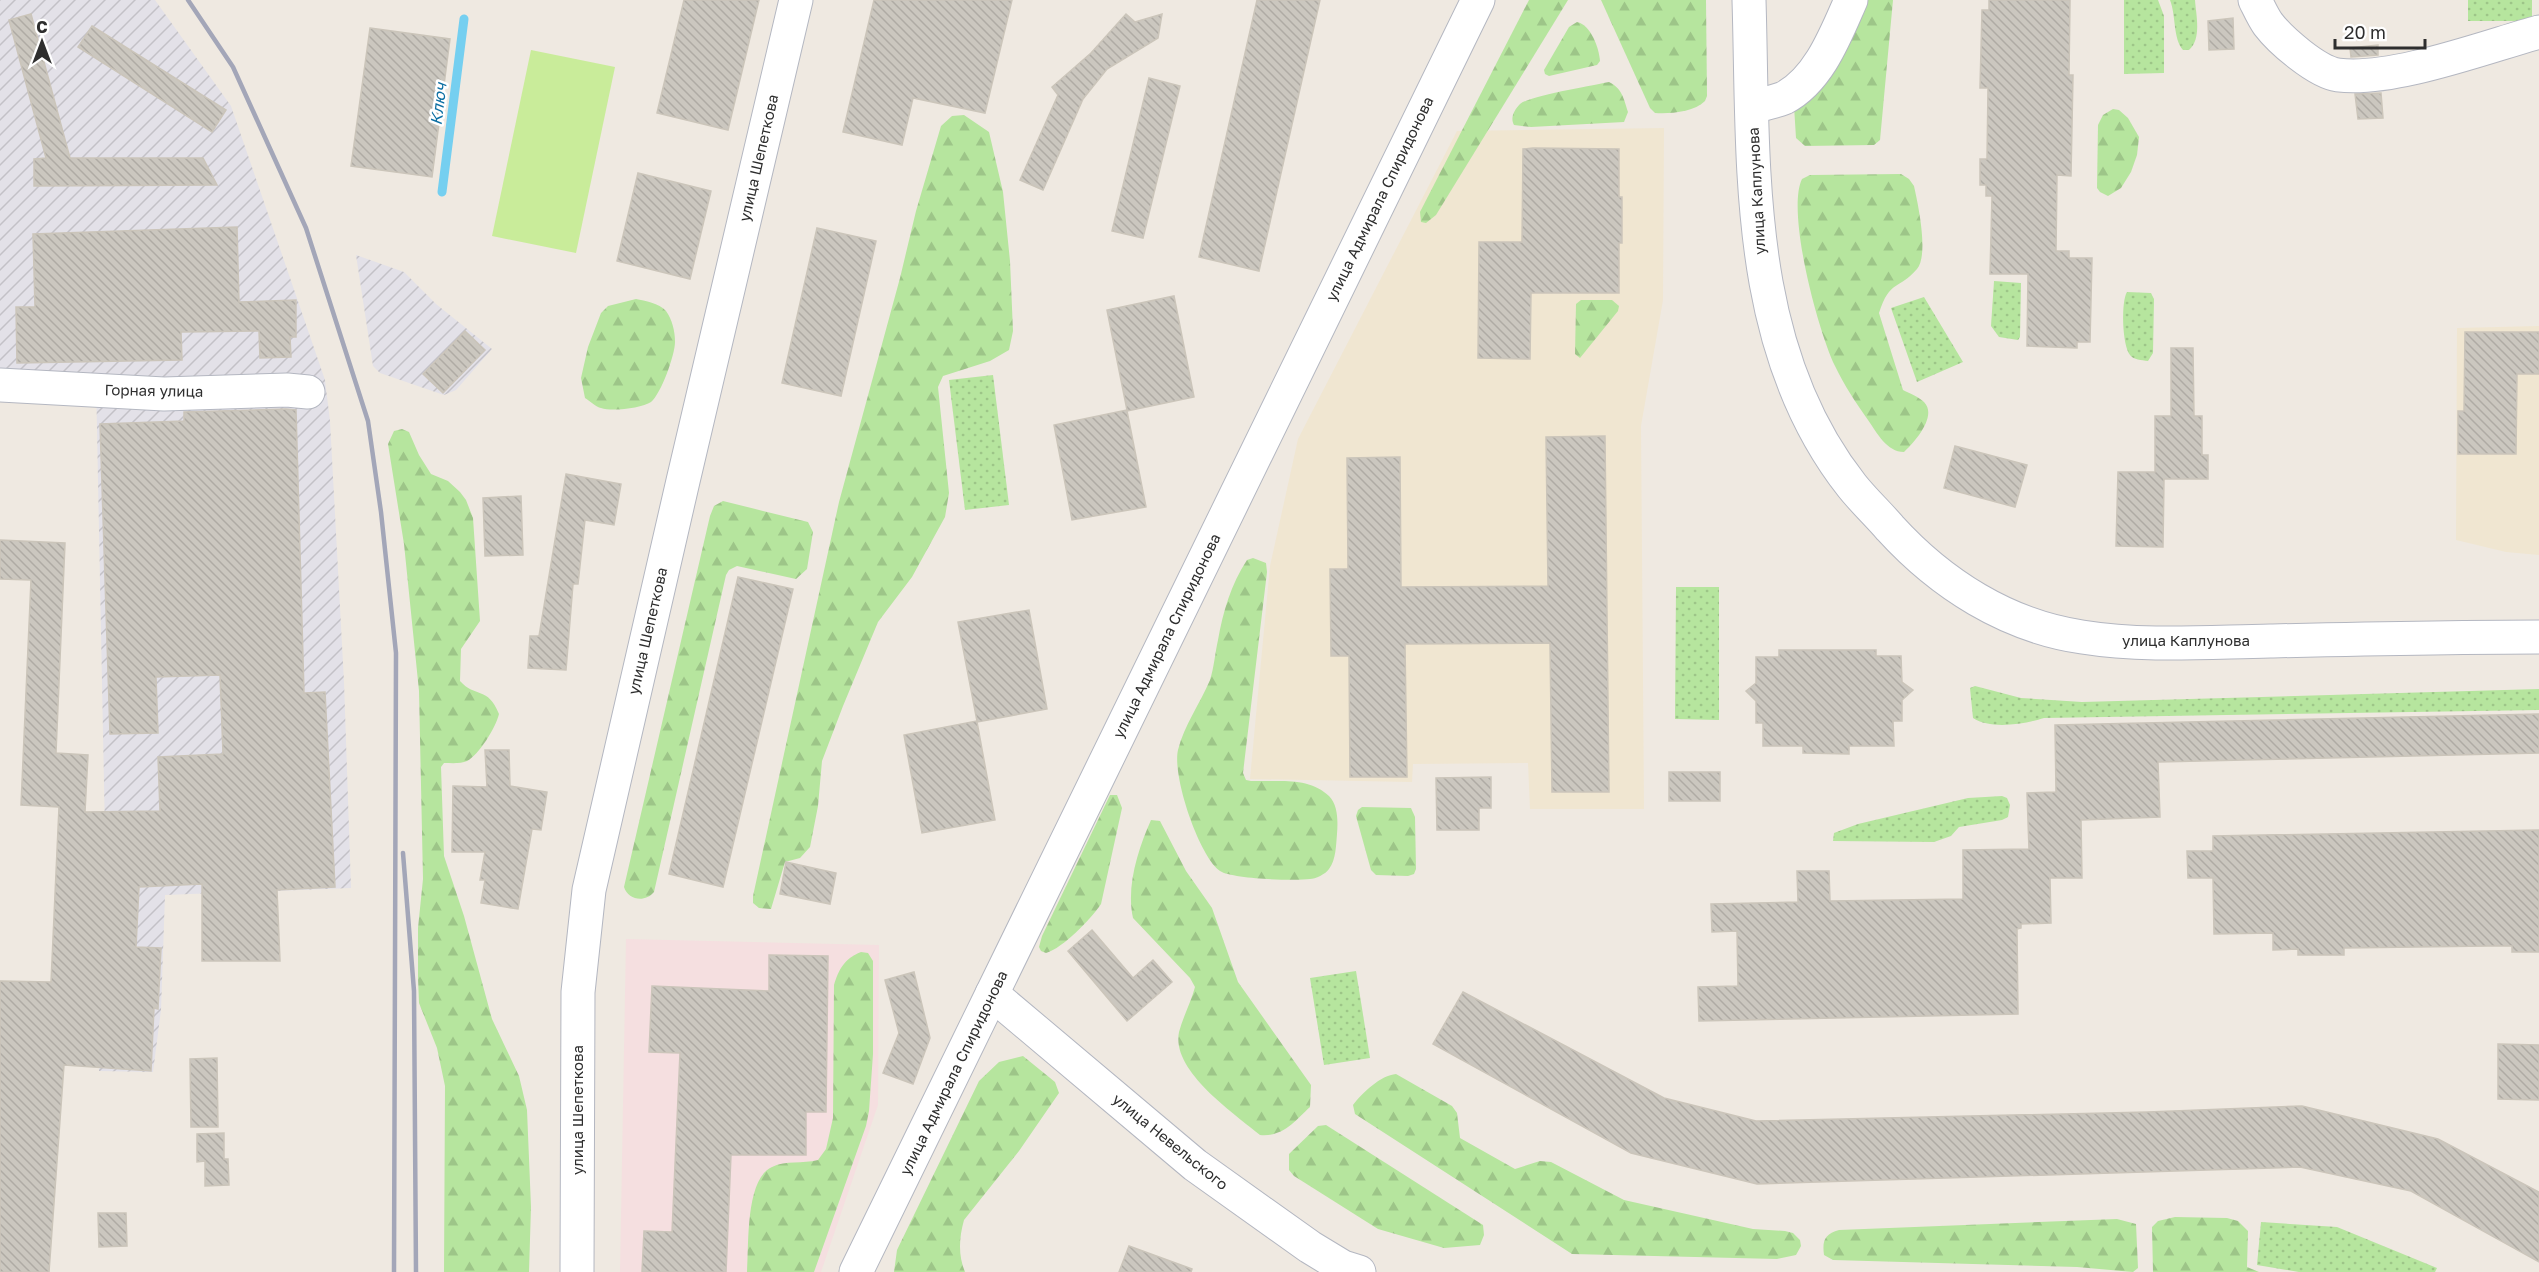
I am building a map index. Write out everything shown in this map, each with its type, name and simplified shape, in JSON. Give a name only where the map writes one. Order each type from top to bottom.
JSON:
[{"type":"main road","name":"улица Шепеткова","points":[[577,1272],[578,992],[589,890],[796,0]]},
{"type":"main road","name":"улица Адмирала Спиридонова","points":[[856,1272],[1478,0]]},
{"type":"main road","name":"улица Каплунова","points":[[1749,0],[1757,228],[1763,276],[1779,337],[1796,388],[1816,430],[1852,486],[1900,538],[1950,584],[1997,610],[2030,623],[2080,637],[2143,644],[2539,637]]},
{"type":"main road","points":[[1752,107],[1784,98],[1802,84],[1820,63],[1851,0]]},
{"type":"main road","points":[[2255,0],[2269,25],[2290,45],[2320,69],[2337,75],[2378,74],[2539,32]]},
{"type":"main road","name":"Горная улица","points":[[0,385],[164,394],[287,390],[308,392]]},
{"type":"main road","name":"улица Невельского","points":[[992,994],[1195,1165],[1310,1247],[1343,1267],[1359,1272]]},
{"type":"shaded area","points":[[0,0],[155,0],[231,106],[325,380],[330,421],[344,682],[351,888],[165,895],[161,1010],[153,1072],[99,1071],[105,834],[96,379],[0,373]]},
{"type":"shaded area","points":[[1664,128],[1663,300],[1641,426],[1644,809],[1530,809],[1528,763],[1413,764],[1412,782],[1250,779],[1270,566],[1298,439],[1457,131]]},
{"type":"shaded area","points":[[356,255],[404,272],[436,304],[492,349],[456,390],[444,395],[380,373],[373,366]]},
{"type":"shaded area","points":[[2539,326],[2539,555],[2506,552],[2456,540],[2457,328]]},
{"type":"shaded area","points":[[626,939],[879,945],[878,1105],[821,1272],[620,1272]]},
{"type":"green space","points":[[1529,0],[1568,0],[1436,215],[1426,223],[1421,222],[1420,212]]},
{"type":"green space","points":[[1601,0],[1706,0],[1707,96],[1705,101],[1688,110],[1675,113],[1655,113],[1650,108]]},
{"type":"green space","points":[[1860,0],[1893,0],[1880,140],[1874,145],[1805,146],[1796,138],[1794,106]]},
{"type":"green space","points":[[2124,0],[2158,0],[2164,16],[2164,73],[2124,74]]},
{"type":"green space","points":[[2170,0],[2195,0],[2197,33],[2196,40],[2189,50],[2183,50],[2178,40]]},
{"type":"green space","points":[[2468,0],[2532,0],[2532,21],[2468,21]]},
{"type":"green space","points":[[1577,22],[1590,32],[1600,61],[1597,65],[1549,76],[1545,74],[1544,70],[1569,27]]},
{"type":"green space","points":[[531,50],[615,67],[576,253],[492,236]]},
{"type":"green space","points":[[1609,82],[1617,87],[1624,98],[1628,112],[1624,122],[1531,127],[1514,125],[1512,120],[1514,111],[1526,101],[1548,94]]},
{"type":"green space","points":[[2113,109],[2119,110],[2128,118],[2139,137],[2137,155],[2131,172],[2121,188],[2108,196],[2097,188],[2098,125],[2103,115]]},
{"type":"green space","points":[[964,115],[989,132],[1003,192],[1010,261],[1013,331],[1009,350],[990,361],[943,376],[938,387],[949,493],[945,517],[912,577],[878,622],[843,706],[822,761],[818,806],[810,847],[800,858],[785,862],[771,909],[759,908],[753,903],[753,896],[839,502],[916,211],[941,126],[952,116]]},
{"type":"green space","points":[[1901,174],[1914,186],[1922,229],[1922,253],[1917,269],[1891,290],[1879,313],[1903,390],[1924,402],[1928,408],[1923,429],[1904,452],[1892,449],[1879,436],[1850,394],[1835,366],[1820,327],[1806,272],[1798,217],[1798,195],[1802,179],[1810,175]]},
{"type":"green space","points":[[1994,281],[2021,283],[2020,337],[2018,340],[1999,337],[1991,326]]},
{"type":"green space","points":[[2127,292],[2151,293],[2154,299],[2153,353],[2148,361],[2134,358],[2127,350],[2123,323]]},
{"type":"green space","points":[[1924,297],[1963,362],[1917,382],[1891,308]]},
{"type":"green space","points":[[636,299],[660,306],[670,318],[675,342],[670,365],[659,391],[651,402],[627,409],[612,410],[599,407],[585,398],[581,378],[588,347],[601,313],[608,306]]},
{"type":"green space","points":[[1581,300],[1612,300],[1619,306],[1618,311],[1580,358],[1575,354],[1576,304]]},
{"type":"green space","points":[[993,375],[1009,505],[965,510],[949,380]]},
{"type":"green space","points":[[402,429],[409,432],[419,455],[431,474],[448,481],[460,492],[473,518],[480,621],[461,649],[460,681],[490,699],[499,714],[486,740],[472,758],[462,763],[444,763],[441,767],[444,856],[464,916],[492,1019],[519,1076],[527,1110],[531,1207],[529,1272],[444,1272],[445,1086],[437,1048],[419,1003],[418,928],[423,879],[419,691],[404,544],[388,444],[394,431]]},
{"type":"green space","points":[[723,501],[808,522],[813,532],[807,569],[796,579],[737,566],[729,570],[726,575],[654,892],[646,898],[637,898],[629,895],[624,887],[710,516],[714,506]]},
{"type":"green space","points":[[1253,558],[1266,563],[1267,572],[1243,773],[1246,780],[1251,781],[1292,781],[1312,785],[1332,800],[1337,819],[1334,857],[1328,871],[1312,879],[1250,878],[1220,871],[1212,863],[1196,833],[1179,778],[1178,750],[1184,732],[1213,671],[1228,599],[1241,569],[1247,560]]},
{"type":"green space","points":[[1676,587],[1719,587],[1719,720],[1675,719]]},
{"type":"green space","points":[[1975,686],[2021,698],[2082,702],[2539,689],[2539,710],[2044,718],[2018,724],[1998,725],[1980,722],[1973,718],[1970,688]]},
{"type":"green space","points":[[1110,795],[1117,795],[1122,808],[1101,904],[1084,925],[1068,939],[1053,950],[1046,953],[1041,951],[1039,947],[1042,936]]},
{"type":"green space","points":[[2002,796],[2007,798],[2010,805],[2008,817],[1959,827],[1951,836],[1934,842],[1833,841],[1834,833],[1858,824],[1968,798]]},
{"type":"green space","points":[[1362,807],[1411,808],[1415,817],[1416,869],[1414,874],[1408,876],[1376,875],[1371,870],[1356,816]]},
{"type":"green space","points":[[1151,820],[1160,821],[1186,871],[1212,908],[1238,982],[1311,1085],[1310,1107],[1293,1123],[1275,1134],[1260,1135],[1221,1103],[1194,1076],[1179,1047],[1179,1032],[1195,987],[1190,978],[1133,918],[1131,906],[1134,868]]},
{"type":"green space","points":[[861,952],[868,953],[873,961],[873,1054],[869,1111],[866,1126],[814,1272],[747,1272],[750,1214],[757,1185],[763,1174],[777,1165],[818,1160],[826,1149],[833,1118],[834,985],[843,965]]},
{"type":"green space","points":[[1356,971],[1370,1058],[1324,1065],[1310,978]]},
{"type":"green space","points":[[1023,1056],[1055,1082],[1059,1093],[1019,1151],[964,1220],[960,1246],[965,1272],[894,1272],[897,1250],[979,1081],[999,1062]]},
{"type":"green space","points":[[1396,1074],[1452,1106],[1457,1113],[1460,1138],[1515,1169],[1540,1161],[1551,1162],[1624,1200],[1753,1229],[1793,1233],[1800,1240],[1801,1246],[1796,1255],[1777,1259],[1572,1254],[1355,1114],[1353,1105],[1361,1095],[1378,1081]]},
{"type":"green space","points":[[1326,1125],[1483,1225],[1484,1235],[1480,1245],[1444,1248],[1378,1229],[1294,1176],[1289,1170],[1289,1154],[1318,1126]]},
{"type":"green space","points":[[2175,1217],[2227,1218],[2238,1221],[2248,1231],[2247,1267],[2259,1272],[2153,1272],[2152,1227],[2158,1221]]},
{"type":"green space","points":[[2117,1219],[2136,1224],[2138,1268],[2133,1272],[2077,1267],[1833,1260],[1824,1255],[1826,1238],[1830,1233],[1839,1230]]},
{"type":"green space","points":[[2261,1222],[2337,1227],[2437,1268],[2435,1272],[2299,1272],[2257,1265]]},
{"type":"building","points":[[684,0],[759,0],[728,130],[657,113]]},
{"type":"building","points":[[874,0],[1012,0],[985,113],[913,98],[902,145],[843,132]]},
{"type":"building","points":[[1257,0],[1320,0],[1259,271],[1199,257]]},
{"type":"building","points":[[1989,0],[2070,0],[2069,75],[2073,75],[2071,176],[2057,175],[2056,251],[2069,251],[2069,258],[2092,258],[2090,342],[2077,342],[2077,348],[2027,346],[2028,274],[1990,274],[1992,196],[1986,196],[1986,185],[1980,185],[1980,159],[1987,159],[1988,88],[1980,88],[1982,10],[1989,10]]},
{"type":"building","points":[[31,14],[70,158],[203,158],[217,185],[34,186],[34,159],[46,158],[9,20]]},
{"type":"building","points":[[1126,14],[1135,22],[1162,14],[1158,38],[1107,69],[1083,99],[1043,190],[1020,180],[1058,95],[1052,87],[1091,53]]},
{"type":"building","points":[[2233,18],[2234,49],[2209,50],[2208,21]]},
{"type":"building","points":[[92,26],[226,110],[212,132],[78,47]]},
{"type":"building","points":[[370,28],[450,39],[432,177],[351,166]]},
{"type":"building","points":[[2378,45],[2378,55],[2351,57],[2350,48]]},
{"type":"building","points":[[1149,78],[1180,86],[1143,238],[1112,231]]},
{"type":"building","points":[[2381,93],[2383,118],[2358,119],[2355,94]]},
{"type":"building","points":[[1523,149],[1619,149],[1622,243],[1619,243],[1619,293],[1531,293],[1530,359],[1478,358],[1479,242],[1522,242]]},
{"type":"building","points":[[638,173],[711,191],[690,279],[617,261]]},
{"type":"building","points":[[237,227],[239,302],[296,300],[296,337],[290,337],[291,357],[260,358],[259,331],[181,332],[182,360],[17,363],[16,307],[35,307],[33,234]]},
{"type":"building","points":[[817,228],[876,241],[841,396],[782,383]]},
{"type":"building","points":[[1174,296],[1194,397],[1127,411],[1146,507],[1072,520],[1054,425],[1127,410],[1107,310]]},
{"type":"building","points":[[465,331],[485,350],[443,393],[423,374]]},
{"type":"building","points":[[2465,332],[2539,332],[2539,374],[2517,374],[2516,454],[2458,454],[2458,411],[2464,411]]},
{"type":"building","points":[[2171,348],[2193,348],[2194,416],[2202,416],[2202,455],[2208,455],[2208,479],[2164,479],[2163,547],[2116,546],[2118,472],[2155,472],[2155,416],[2171,416]]},
{"type":"building","points":[[296,410],[304,693],[325,692],[335,887],[277,890],[280,961],[202,961],[202,884],[139,887],[136,947],[161,948],[158,1009],[154,1008],[151,1071],[64,1065],[49,1272],[0,1272],[0,981],[51,982],[59,807],[21,805],[31,580],[0,579],[0,540],[65,543],[56,753],[88,755],[85,812],[160,811],[158,757],[223,754],[220,675],[156,677],[158,733],[110,734],[100,424],[184,421],[184,412]]},
{"type":"building","points":[[1605,436],[1609,792],[1552,792],[1550,643],[1405,644],[1407,777],[1350,777],[1349,656],[1331,656],[1330,569],[1348,569],[1347,458],[1400,457],[1401,587],[1548,586],[1546,437]]},
{"type":"building","points":[[1955,446],[2027,465],[2015,507],[1944,488]]},
{"type":"building","points":[[566,474],[621,484],[614,525],[585,520],[578,584],[573,584],[566,670],[528,668],[530,636],[539,636]]},
{"type":"building","points":[[521,496],[523,555],[485,556],[483,498]]},
{"type":"building","points":[[738,577],[793,589],[723,887],[669,874]]},
{"type":"building","points":[[1029,610],[1047,709],[977,722],[995,820],[922,833],[904,735],[977,721],[958,622]]},
{"type":"building","points":[[1779,650],[1876,650],[1876,656],[1901,656],[1902,682],[1913,690],[1902,700],[1902,721],[1893,721],[1894,746],[1849,746],[1849,754],[1803,753],[1803,746],[1763,746],[1763,723],[1756,723],[1756,701],[1746,691],[1756,683],[1756,657],[1779,657]]},
{"type":"building","points":[[2539,714],[2539,753],[2158,762],[2160,817],[2081,820],[2082,878],[2050,878],[2051,923],[2021,924],[2021,928],[2017,929],[2018,1014],[1699,1021],[1698,987],[1738,986],[1737,931],[1712,932],[1711,904],[1798,902],[1797,871],[1829,871],[1830,901],[1963,899],[1963,850],[2029,849],[2027,793],[2056,792],[2055,725]]},
{"type":"building","points":[[485,750],[509,750],[510,786],[547,792],[541,830],[532,829],[518,909],[481,903],[485,880],[480,880],[485,852],[452,852],[453,786],[487,787]]},
{"type":"building","points":[[1669,772],[1720,772],[1720,801],[1669,801]]},
{"type":"building","points":[[1491,777],[1491,808],[1479,808],[1479,830],[1437,830],[1436,778]]},
{"type":"building","points":[[2539,830],[2539,952],[2512,952],[2512,946],[2344,948],[2344,955],[2298,955],[2298,949],[2273,950],[2273,933],[2214,934],[2213,878],[2188,878],[2187,851],[2213,851],[2213,836]]},
{"type":"building","points":[[786,862],[836,873],[830,904],[780,894]]},
{"type":"building","points":[[1092,930],[1133,978],[1153,960],[1172,982],[1127,1021],[1068,951]]},
{"type":"building","points":[[769,955],[828,956],[826,1112],[806,1112],[806,1155],[731,1155],[726,1272],[642,1272],[644,1231],[672,1232],[680,1053],[649,1052],[652,986],[769,991]]},
{"type":"building","points":[[914,972],[930,1038],[913,1084],[883,1073],[899,1033],[885,980]]},
{"type":"building","points":[[1463,992],[1664,1098],[1756,1121],[2302,1106],[2438,1139],[2539,1192],[2539,1262],[2411,1191],[2300,1167],[1757,1184],[1631,1153],[1433,1044]]},
{"type":"building","points":[[2498,1044],[2539,1045],[2539,1100],[2498,1099]]},
{"type":"building","points":[[217,1058],[218,1127],[191,1127],[190,1059]]},
{"type":"building","points":[[224,1133],[224,1159],[228,1159],[229,1185],[205,1186],[205,1161],[197,1162],[197,1134]]},
{"type":"building","points":[[98,1213],[126,1213],[127,1246],[99,1247]]},
{"type":"building","points":[[1129,1246],[1192,1269],[1191,1272],[1119,1272]]},
{"type":"waterway","name":"Ключ","points":[[442,192],[464,19]]},
{"type":"railway","points":[[188,0],[233,67],[306,228],[368,421],[381,512],[396,653],[394,1272]]},
{"type":"railway","points":[[403,853],[414,991],[416,1272]]}]
